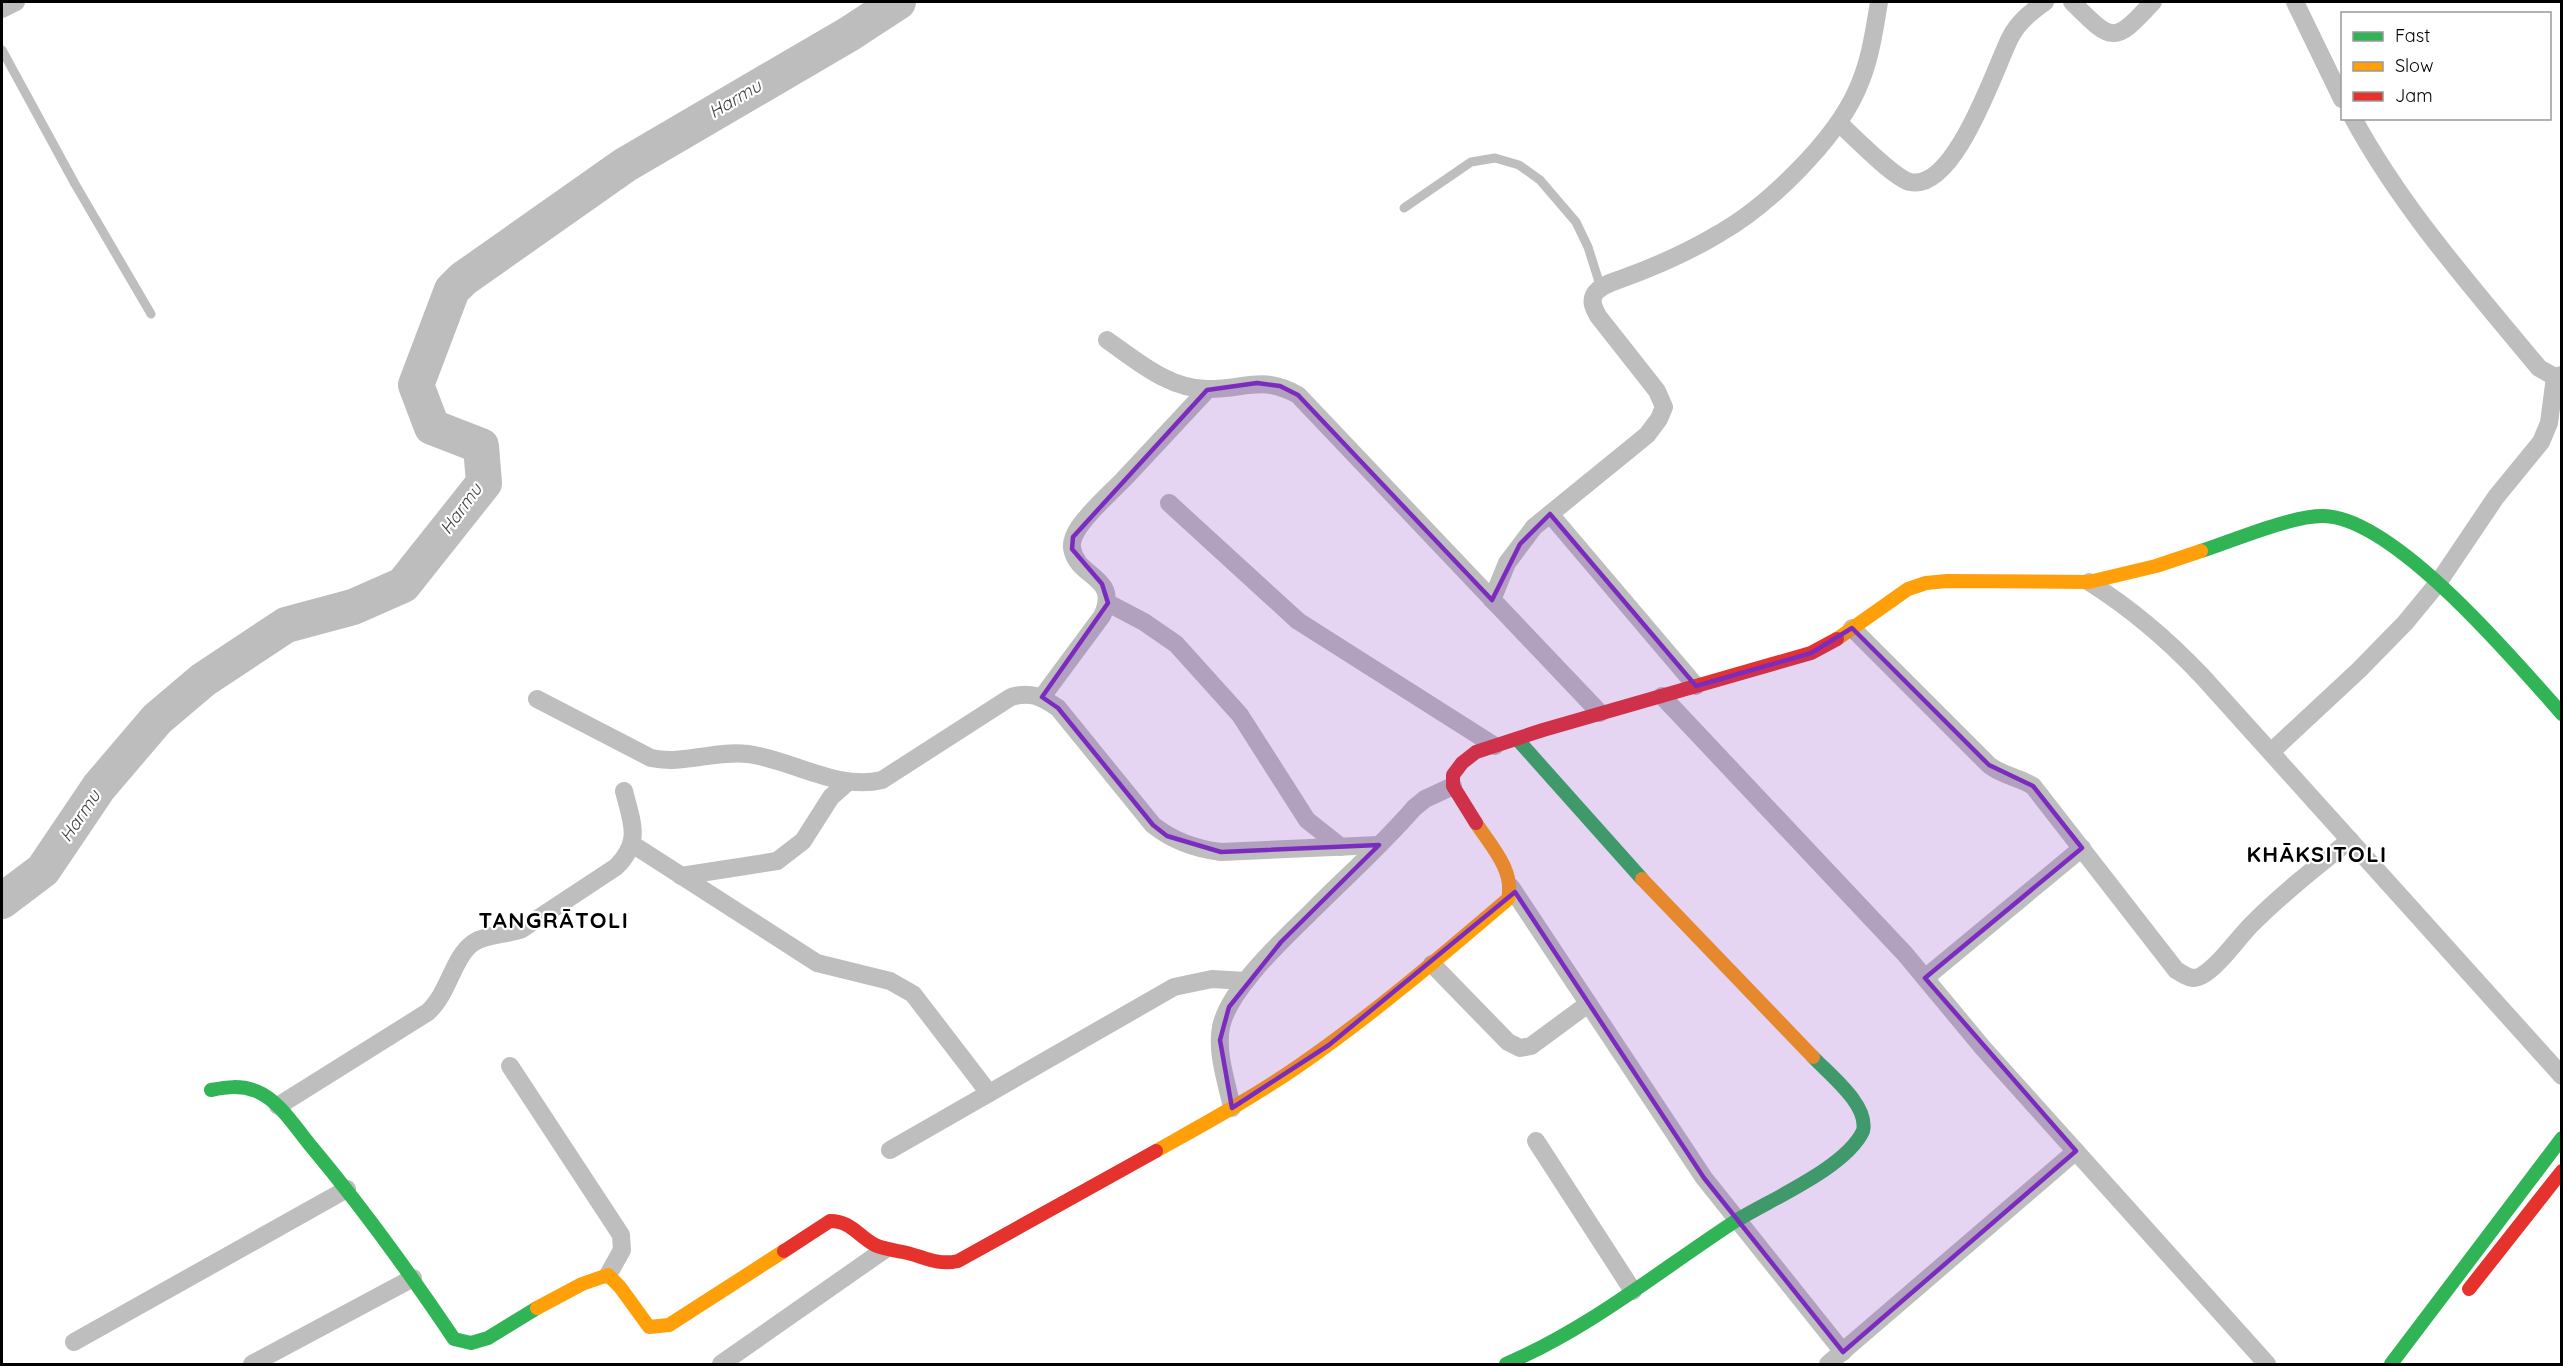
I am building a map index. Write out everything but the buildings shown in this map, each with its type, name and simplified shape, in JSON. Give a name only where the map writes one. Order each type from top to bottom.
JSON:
[{"type":"street","points":[[2,9],[16,2]]},
{"type":"street","points":[[1492,600],[1507,563],[1534,527],[1647,435],[1664,408],[1657,391],[1598,316],[1592,305],[1594,295],[1601,288],[1675,259],[1724,232],[1766,201],[1839,123],[1857,91],[1868,63],[1879,2]]},
{"type":"street","points":[[1839,123],[1898,176],[1910,182],[1923,181],[1935,174],[1951,158],[1968,131],[2011,36],[2024,18],[2045,2]]},
{"type":"street","points":[[2072,2],[2103,31],[2115,34],[2128,28],[2153,2]]},
{"type":"street","points":[[2295,2],[2341,95]]},
{"type":"street","points":[[2271,752],[2359,670],[2438,583],[2496,497],[2541,442],[2550,423],[2558,376],[2539,368],[2409,207],[2372,152],[2354,120]]},
{"type":"street","points":[[1107,340],[1155,374],[1178,383],[1208,390],[1257,383],[1280,386],[1298,395],[1600,713]]},
{"type":"street","points":[[1042,697],[1102,616],[1108,603],[1107,593],[1079,562],[1072,549],[1073,537],[1081,525],[1208,390]]},
{"type":"street","points":[[1168,503],[1298,621],[1495,746]]},
{"type":"street","points":[[1550,514],[1696,686]]},
{"type":"street","points":[[1842,1352],[1704,1178],[1511,887],[1508,873],[1453,786],[1453,774],[1462,763],[1476,752],[1517,739],[1811,653],[1908,589],[1926,583],[1947,581],[2060,584],[2090,582],[2156,566],[2294,521],[2324,516],[2351,523],[2386,542],[2438,583],[2482,624],[2562,714]]},
{"type":"street","points":[[2090,582],[2126,605],[2163,636],[2271,752],[2562,1076]]},
{"type":"street","points":[[1108,603],[1144,622],[1176,644],[1240,715],[1307,820],[1341,847]]},
{"type":"street","points":[[1852,628],[1989,765],[2005,776],[2025,781],[2033,786],[2176,970],[2187,978],[2198,978],[2209,970],[2276,901],[2350,840]]},
{"type":"street","points":[[537,699],[651,758],[664,761],[726,754],[748,754],[848,782],[866,784],[882,780],[1011,697],[1025,693],[1042,697],[1058,708],[1153,825],[1167,836],[1200,849],[1221,852],[1379,845]]},
{"type":"street","points":[[1662,696],[1925,978],[1983,1048],[2267,1365]]},
{"type":"street","points":[[1506,1365],[1550,1347],[1736,1221],[1839,1158],[1858,1140],[1865,1128],[1865,1116],[1855,1101],[1614,849],[1517,739]]},
{"type":"street","points":[[681,876],[777,861],[803,841],[831,797],[848,782]]},
{"type":"street","points":[[1232,1108],[1220,1040],[1221,1025],[1229,1007],[1246,981],[1281,942],[1425,799],[1453,786]]},
{"type":"street","points":[[278,1106],[428,1012],[440,1001],[461,956],[471,945],[483,938],[507,935],[522,929],[616,867],[627,856],[632,844],[633,826],[624,791]]},
{"type":"street","points":[[632,844],[818,963],[890,981],[905,988],[913,994],[989,1093]]},
{"type":"street","points":[[1925,978],[2082,848]]},
{"type":"street","points":[[211,1090],[235,1086],[257,1091],[278,1106],[347,1189],[413,1278],[454,1340],[471,1343],[488,1338],[598,1276],[608,1275],[619,1284],[639,1318],[649,1327],[658,1328],[669,1326],[830,1221],[841,1220],[851,1224],[871,1243],[884,1250],[904,1252],[931,1263],[945,1264],[957,1261],[1232,1108],[1329,1045],[1497,910],[1508,899],[1511,887]]},
{"type":"street","points":[[1432,964],[1508,1042],[1520,1048],[1531,1046],[1588,1004]]},
{"type":"street","points":[[890,1150],[1174,987],[1212,979],[1246,981]]},
{"type":"street","points":[[510,1066],[621,1235],[622,1250],[608,1275]]},
{"type":"street","points":[[2391,1365],[2562,1138]]},
{"type":"street","points":[[1536,1141],[1633,1291]]},
{"type":"street","points":[[1828,1365],[2076,1151]]},
{"type":"street","points":[[2463,1299],[2562,1172]]},
{"type":"street","points":[[74,1342],[347,1189]]},
{"type":"street","points":[[721,1364],[884,1250]]},
{"type":"street","points":[[252,1365],[413,1278]]},
{"type":"lane","points":[[2,50],[75,184],[151,314]]},
{"type":"lane","points":[[1404,208],[1471,162],[1495,158],[1519,165],[1540,180],[1576,222],[1588,247],[1601,288]]},
{"type":"highlighted area","points":[[1257,383],[1280,386],[1298,395],[1492,600],[1520,544],[1550,514],[1696,686],[1811,653],[1852,628],[1989,765],[2033,786],[2082,848],[1925,978],[2076,1151],[1843,1352],[1704,1178],[1515,892],[1329,1045],[1232,1108],[1220,1040],[1229,1007],[1281,942],[1379,845],[1221,852],[1167,836],[1153,825],[1058,708],[1042,697],[1108,603],[1102,584],[1072,549],[1073,537],[1207,390]]},
{"type":"waterway","name":"Harmu","points":[[2,901],[43,870],[99,787],[157,719],[203,680],[286,625],[353,607],[403,585],[484,483],[481,446],[432,427],[416,385],[452,290],[463,279],[625,165],[849,34],[898,2]]},
{"type":"traffic: fast","points":[[2201,551],[2262,529],[2311,517],[2324,516],[2353,523],[2385,540],[2452,596],[2562,714]]},
{"type":"traffic: fast","points":[[1517,739],[1642,879]]},
{"type":"traffic: fast","points":[[1506,1364],[1567,1334],[1734,1222],[1805,1182],[1841,1158],[1854,1145],[1863,1131],[1863,1121],[1860,1111],[1847,1091],[1813,1057]]},
{"type":"traffic: fast","points":[[211,1090],[234,1087],[250,1089],[264,1095],[279,1107],[367,1216],[454,1339],[471,1343],[488,1338],[537,1308]]},
{"type":"traffic: fast","points":[[2391,1364],[2562,1138]]},
{"type":"traffic: slow","points":[[1837,639],[1908,589],[1926,583],[1947,581],[2089,582],[2156,566],[2201,551]]},
{"type":"traffic: slow","points":[[1156,1151],[1263,1089],[1325,1048],[1405,986],[1508,899],[1509,889],[1505,869],[1476,823]]},
{"type":"traffic: slow","points":[[1642,879],[1813,1057]]},
{"type":"traffic: slow","points":[[537,1308],[582,1284],[608,1275],[620,1287],[649,1327],[669,1325],[784,1251]]},
{"type":"traffic: jam","points":[[1476,823],[1453,786],[1453,775],[1462,763],[1476,752],[1543,730],[1811,653],[1837,639]]},
{"type":"traffic: jam","points":[[784,1251],[830,1221],[844,1223],[882,1248],[936,1261],[958,1261],[1156,1151]]},
{"type":"traffic: jam","points":[[2469,1289],[2562,1171]]},
{"type":"district","name":"KHĀKSITOLI","points":[[2317,854]]},
{"type":"district","name":"TANGRĀTOLI","points":[[554,920]]}]
